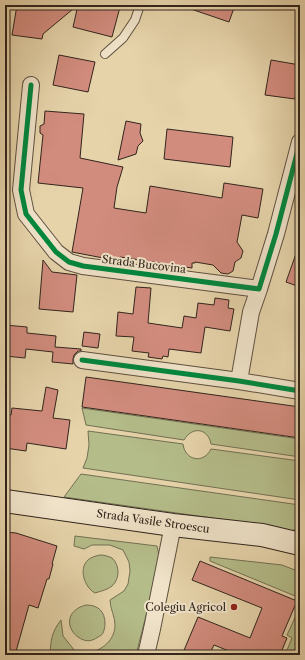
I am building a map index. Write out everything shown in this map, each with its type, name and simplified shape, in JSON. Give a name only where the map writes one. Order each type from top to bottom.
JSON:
[{"type":"main road","name":"Strada Vasile Stroescu","points":[[5,501],[172,525],[262,535],[300,542]]},
{"type":"street","name":"Strada Bucovina","points":[[31,85],[21,190],[26,214],[56,252],[68,262],[83,266],[259,289]]},
{"type":"street","points":[[239,381],[251,312],[276,234],[300,142]]},
{"type":"street","points":[[82,360],[239,381],[300,391]]},
{"type":"street","points":[[146,655],[158,602],[172,525]]},
{"type":"lane","points":[[105,54],[123,38],[135,20],[140,5]]},
{"type":"green space","points":[[82,408],[300,439],[300,457],[211,444],[207,435],[199,431],[191,432],[184,440],[86,425]]},
{"type":"green space","points":[[88,431],[183,444],[184,450],[187,454],[195,458],[204,457],[211,449],[300,461],[300,500],[83,468],[87,458],[89,445]]},
{"type":"green space","points":[[81,474],[300,505],[299,520],[296,529],[289,532],[219,519],[64,497]]},
{"type":"green space","points":[[75,536],[157,546],[160,561],[136,655],[50,655],[52,637],[61,620],[63,636],[75,651],[87,653],[93,652],[107,644],[113,635],[115,625],[110,600],[124,591],[128,584],[130,571],[129,562],[123,550],[110,545],[92,545],[84,549],[74,546]]},
{"type":"green space","points":[[100,555],[112,558],[115,561],[118,568],[118,576],[112,586],[95,593],[91,591],[86,583],[83,568],[89,559]]},
{"type":"green space","points":[[210,557],[282,565],[300,572],[300,598],[210,561]]},
{"type":"green space","points":[[86,605],[94,606],[100,610],[105,619],[102,634],[93,640],[88,641],[81,639],[72,631],[70,627],[70,619],[73,612]]},
{"type":"green space","points":[[300,607],[300,655],[285,655],[292,638],[287,635]]},
{"type":"building","points":[[17,5],[43,5],[73,9],[43,34],[42,39],[12,35]]},
{"type":"building","points":[[78,5],[111,5],[120,7],[112,37],[73,27]]},
{"type":"building","points":[[186,5],[235,5],[229,22],[185,7]]},
{"type":"building","points":[[59,55],[95,62],[88,92],[53,85]]},
{"type":"building","points":[[271,60],[300,65],[295,99],[265,95]]},
{"type":"building","points":[[45,111],[84,114],[80,158],[123,167],[117,187],[114,208],[146,213],[150,186],[222,198],[224,183],[263,189],[258,218],[242,215],[237,242],[243,251],[241,258],[235,262],[233,271],[228,274],[221,273],[213,265],[195,262],[192,263],[192,268],[120,257],[119,261],[72,252],[83,188],[38,183],[43,135],[40,133],[40,126],[44,124]]},
{"type":"building","points":[[126,121],[141,124],[140,133],[143,141],[138,146],[136,154],[118,160]]},
{"type":"building","points":[[167,129],[233,137],[230,167],[164,159]]},
{"type":"building","points":[[298,248],[300,248],[300,287],[286,282]]},
{"type":"building","points":[[43,260],[52,272],[77,275],[73,312],[39,309]]},
{"type":"building","points":[[136,287],[151,288],[148,323],[182,328],[184,316],[196,318],[198,303],[214,305],[215,298],[229,300],[228,308],[234,309],[230,331],[205,327],[201,353],[169,349],[168,357],[163,356],[162,359],[148,357],[149,353],[132,351],[134,337],[116,336],[118,312],[133,314]]},
{"type":"building","points":[[5,325],[27,327],[27,333],[56,336],[55,347],[81,349],[81,351],[78,351],[74,355],[73,364],[52,362],[53,352],[26,349],[25,358],[5,356]]},
{"type":"building","points":[[84,332],[100,334],[98,348],[82,346]]},
{"type":"building","points":[[86,377],[300,407],[300,438],[82,407]]},
{"type":"building","points":[[46,387],[58,390],[53,418],[70,420],[66,449],[27,443],[26,451],[5,448],[5,414],[11,415],[12,408],[42,411]]},
{"type":"building","points":[[5,532],[16,533],[57,546],[49,579],[47,579],[38,608],[29,605],[15,655],[5,655]]},
{"type":"building","points":[[200,561],[297,601],[282,636],[287,638],[280,655],[239,655],[214,645],[209,655],[182,655],[198,617],[250,638],[262,608],[192,580]]},
{"type":"cycle path","points":[[31,85],[21,190],[26,214],[56,252],[69,262],[83,266],[259,289],[276,234],[300,142]]},
{"type":"cycle path","points":[[82,360],[239,381],[300,391]]},
{"type":"place","name":"Colegiu Agricol","points":[[234,607]]}]
